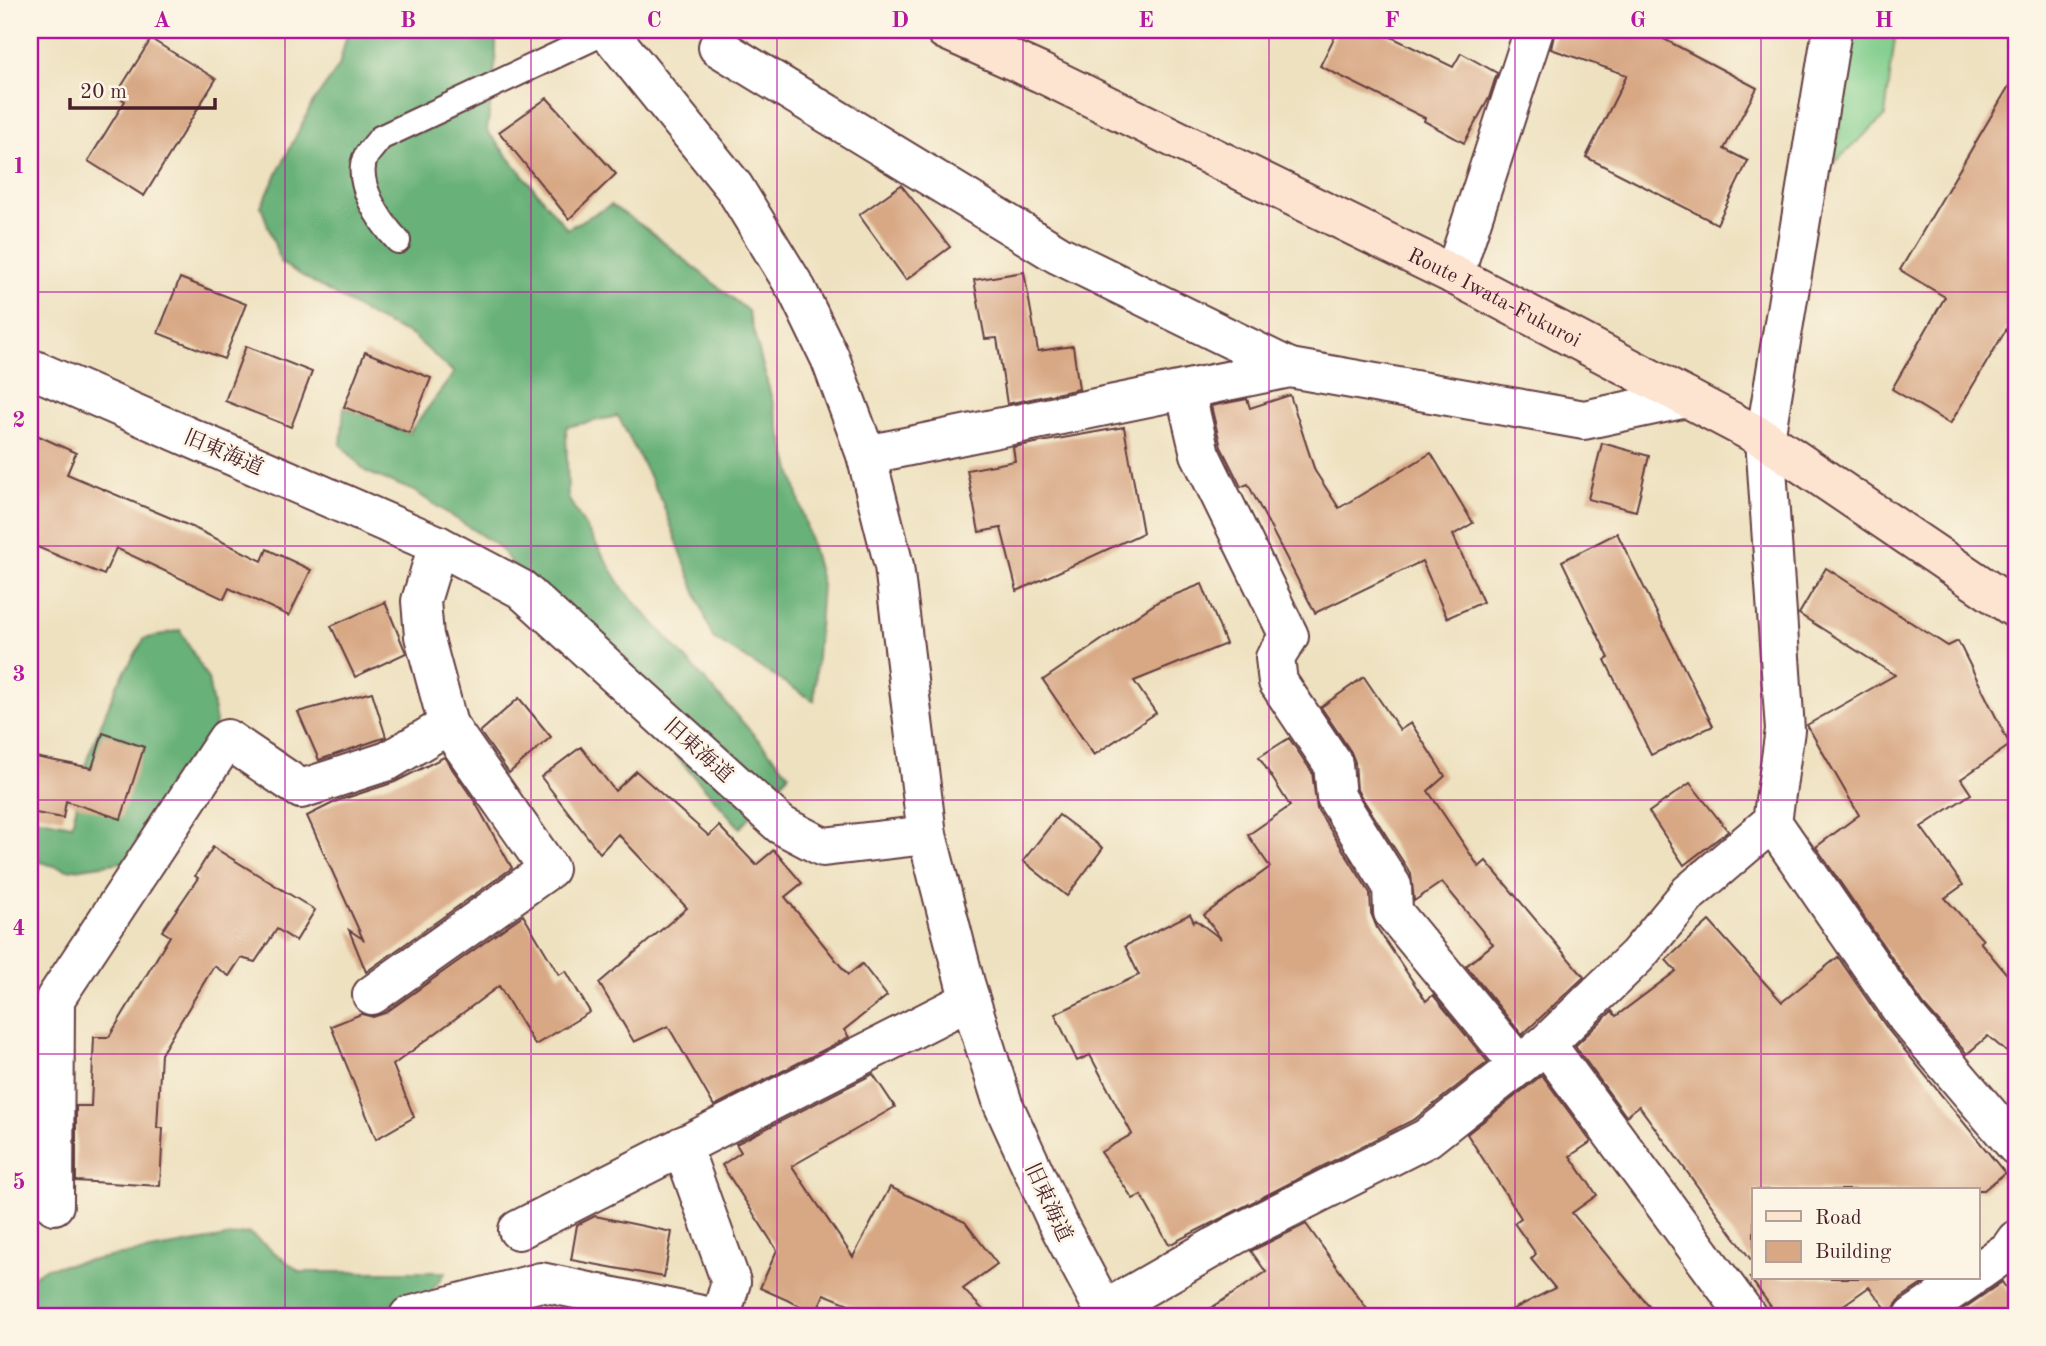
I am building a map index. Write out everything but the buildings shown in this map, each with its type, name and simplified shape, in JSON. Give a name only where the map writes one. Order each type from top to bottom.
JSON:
[{"type":"main road","name":"Route Iwata-Fukuroi","points":[[945,30],[1041,73],[1454,275],[1765,439],[2016,609]]},
{"type":"street","points":[[608,30],[734,187],[797,290],[830,358],[866,455],[894,566],[927,835]]},
{"type":"street","points":[[1454,275],[1534,30]]},
{"type":"street","points":[[1105,1313],[1235,1235],[1427,1138],[1533,1054],[1637,956],[1689,893],[1772,822],[1785,730],[1765,439],[1832,30]]},
{"type":"street","points":[[718,47],[1059,255],[1290,368],[1584,420],[1687,398]]},
{"type":"street","name":"旧東海道","points":[[30,368],[439,545],[521,589],[781,825],[823,847],[927,835],[970,1000],[1003,1104],[1056,1220],[1105,1313]]},
{"type":"street","points":[[866,455],[1290,368]]},
{"type":"street","points":[[1185,390],[1200,454],[1289,636],[1275,658],[1279,682],[1333,764],[1336,797],[1392,886],[1393,912],[1533,1054],[1747,1316]]},
{"type":"street","points":[[372,995],[550,869],[447,725],[424,636],[421,601],[439,545]]},
{"type":"street","points":[[54,1205],[55,999],[227,739],[301,789],[388,761],[447,725]]},
{"type":"street","points":[[1772,822],[1907,1018],[2016,1146]]},
{"type":"street","points":[[518,1230],[970,1000]]},
{"type":"street","points":[[681,1146],[731,1282],[721,1316]]},
{"type":"street","points":[[1980,1271],[2014,1250]]},
{"type":"street","points":[[1914,1316],[1967,1280]]},
{"type":"street","points":[[409,1316],[541,1282],[707,1316]]},
{"type":"lane","points":[[398,241],[384,226],[364,182],[365,158],[380,138],[608,30]]},
{"type":"green space","points":[[348,30],[496,30],[496,58],[487,131],[567,229],[611,205],[647,229],[748,311],[822,584],[814,701],[713,638],[661,499],[618,416],[566,427],[568,498],[624,590],[789,774],[740,828],[559,624],[499,547],[414,491],[366,472],[341,445],[344,407],[409,433],[454,373],[413,336],[376,319],[281,263],[261,206],[312,104],[339,66]]},
{"type":"green space","points":[[1853,30],[1896,30],[1885,116],[1834,163]]},
{"type":"green space","points":[[180,630],[208,679],[216,723],[187,800],[136,860],[68,870],[30,859],[30,817],[72,825],[88,756],[117,685],[144,639]]},
{"type":"green space","points":[[249,1233],[300,1272],[446,1272],[429,1294],[380,1316],[30,1316],[30,1279],[46,1268]]}]
